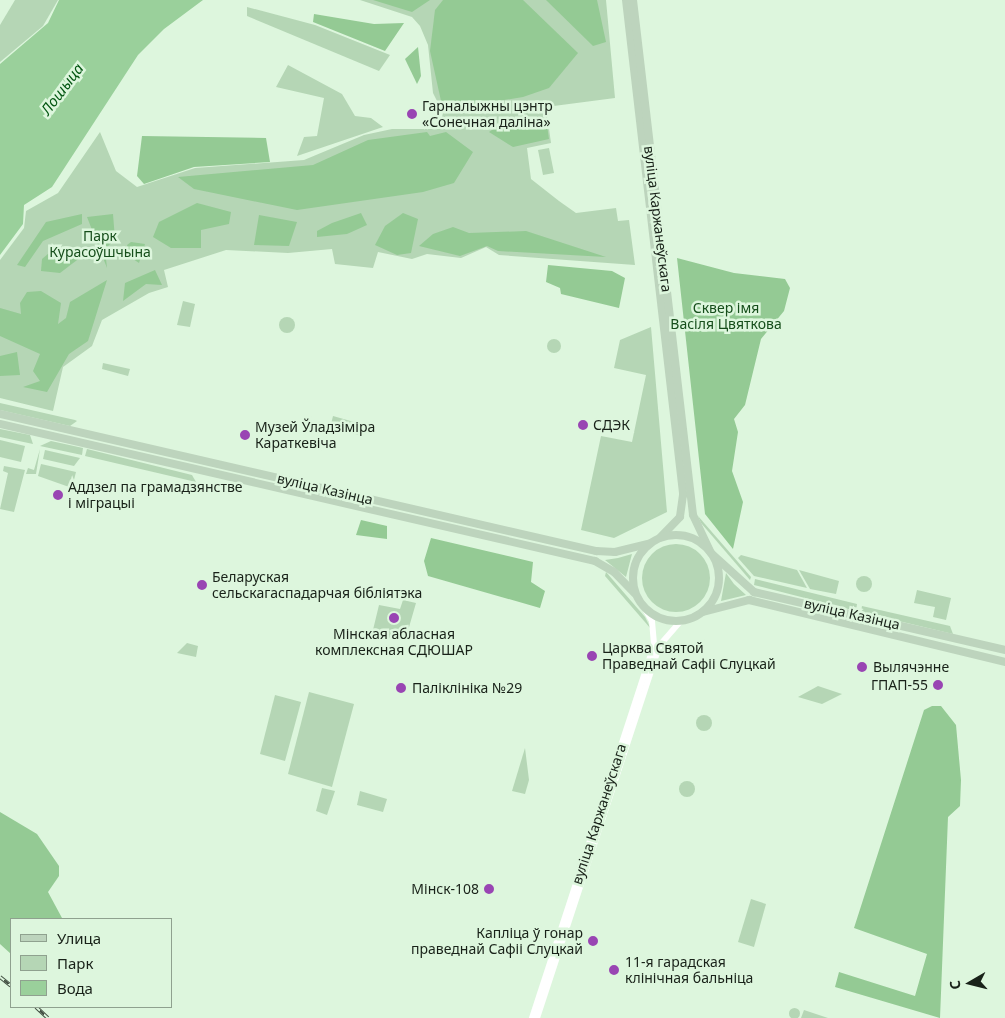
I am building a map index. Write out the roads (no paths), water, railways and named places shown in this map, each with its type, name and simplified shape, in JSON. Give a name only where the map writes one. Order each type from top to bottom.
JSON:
[{"type":"main road","name":"вуліца Каржанеўскага","points":[[626,0],[683,495],[680,517],[662,537]]},
{"type":"main road","name":"вуліца Каржанеўскага","points":[[633,0],[692,515],[711,553]]},
{"type":"main road","name":"вуліца Казінца","points":[[0,414],[596,551],[615,552],[650,543]]},
{"type":"main road","name":"вуліца Казінца","points":[[0,424],[598,562],[635,594]]},
{"type":"main road","points":[[74,441],[77,431]]},
{"type":"main road","points":[[201,471],[204,460]]},
{"type":"main road","points":[[662,537],[690,537],[711,553],[718,586],[703,612],[682,622],[660,619],[645,609],[635,594],[634,566],[650,543],[662,537]]},
{"type":"main road","name":"вуліца Казінца","points":[[711,553],[751,590],[1005,650]]},
{"type":"main road","name":"вуліца Казінца","points":[[703,612],[749,600],[1005,662]]},
{"type":"street","name":"вуліца Каржанеўскага","points":[[532,1018],[654,644],[652,621],[645,609]]},
{"type":"street","name":"вуліца Каржанеўскага","points":[[538,1018],[659,646],[682,622]]},
{"type":"water","name":"Лошыца","points":[[59,0],[203,0],[164,29],[138,55],[52,187],[24,205],[23,224],[0,255],[0,64],[48,23]]},
{"type":"railway","points":[[0,977],[10,985]]},
{"type":"railway","points":[[37,1008],[48,1018]]},
{"type":"place","name":"Гарналыжны цэнтр «Сонечная даліна»","points":[[412,114]]},
{"type":"place","name":"СДЭК","points":[[583,425]]},
{"type":"place","name":"Музей Ўладзіміра Караткевіча","points":[[245,435]]},
{"type":"place","name":"Аддзел па грамадзянстве і міграцыі","points":[[58,495]]},
{"type":"place","name":"Беларуская сельскагаспадарчая бібліятэка","points":[[202,585]]},
{"type":"place","name":"Мінская абласная комплексная СДЮШАР","points":[[394,618]]},
{"type":"place","name":"Царква Святой Праведнай Сафіі Слуцкай","points":[[592,656]]},
{"type":"place","name":"Вылячэнне","points":[[862,667]]},
{"type":"place","name":"ГПАП-55","points":[[938,685]]},
{"type":"place","name":"Паліклініка №29","points":[[401,688]]},
{"type":"place","name":"Мінск-108","points":[[489,889]]},
{"type":"place","name":"Капліца ў гонар праведнай Сафіі Слуцкай","points":[[593,941]]},
{"type":"place","name":"11-я гарадская клінічная бальніца","points":[[614,970]]},
{"type":"park label","name":"Парк Курасоўшчына","points":[[100,244]]},
{"type":"park label","name":"Сквер імя Васіля Цвяткова","points":[[726,316]]}]
